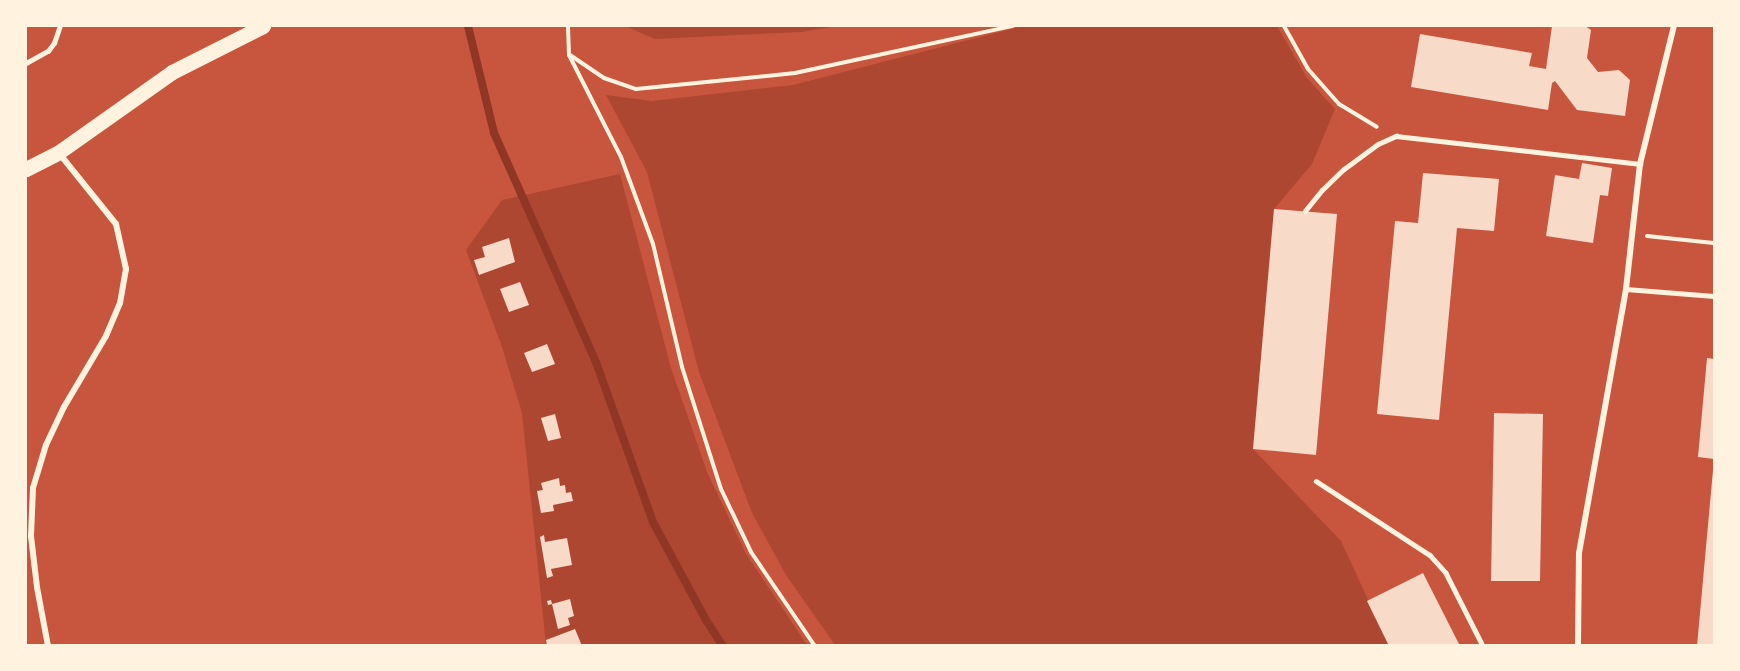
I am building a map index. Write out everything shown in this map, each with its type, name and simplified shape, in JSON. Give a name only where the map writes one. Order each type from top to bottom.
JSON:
[{"type":"main road","points":[[26,169],[59,152],[172,72],[263,26]]},
{"type":"street","points":[[1578,645],[1579,553],[1626,289],[1640,164],[1674,26]]},
{"type":"street","points":[[48,645],[37,587],[31,537],[33,488],[46,445],[64,407],[106,336],[120,303],[126,269],[116,224],[59,152]]},
{"type":"lane","points":[[26,63],[48,51],[54,43],[60,26]]},
{"type":"lane","points":[[1305,212],[1322,190],[1344,169],[1378,144],[1396,136],[1640,164]]},
{"type":"lane","points":[[1626,289],[1714,296]]},
{"type":"lane","points":[[1316,481],[1430,555],[1446,573],[1483,645]]},
{"type":"path","points":[[568,26],[569,55],[621,157],[653,244],[682,366],[721,489],[751,552],[815,645]]},
{"type":"path","points":[[569,55],[604,78],[636,89],[795,73],[1013,26]]},
{"type":"path","points":[[1284,26],[1308,69],[1339,104],[1396,136]]},
{"type":"path","points":[[1632,235],[1714,243]]},
{"type":"shaded area","points":[[625,26],[838,26],[801,32],[655,39]]},
{"type":"shaded area","points":[[1023,26],[1277,26],[1307,78],[1335,109],[1312,164],[1274,209],[1253,449],[1341,541],[1389,645],[835,645],[786,575],[752,513],[699,372],[647,172],[606,95],[652,101],[793,85]]},
{"type":"shaded area","points":[[620,174],[671,368],[707,472],[746,554],[807,645],[546,645],[522,413],[502,347],[466,250],[502,200]]},
{"type":"building","points":[[1552,26],[1585,26],[1591,30],[1587,58],[1598,72],[1619,70],[1630,80],[1625,116],[1577,110],[1555,81],[1552,83],[1548,110],[1411,87],[1420,34],[1532,53],[1529,66],[1546,69]]},
{"type":"building","points":[[1582,163],[1612,168],[1608,196],[1600,195],[1593,243],[1546,236],[1555,175],[1579,179]]},
{"type":"building","points":[[1423,173],[1499,179],[1494,231],[1457,228],[1439,420],[1377,414],[1395,221],[1418,223]]},
{"type":"building","points":[[1274,209],[1337,214],[1316,455],[1253,449]]},
{"type":"building","points":[[509,238],[515,262],[479,275],[474,260],[485,257],[482,247]]},
{"type":"building","points":[[520,282],[529,305],[509,312],[500,289]]},
{"type":"building","points":[[547,344],[555,364],[532,372],[524,353]]},
{"type":"building","points":[[1707,358],[1714,359],[1714,459],[1698,457]]},
{"type":"building","points":[[1494,413],[1543,414],[1540,581],[1491,581]]},
{"type":"building","points":[[555,414],[561,438],[548,441],[541,418]]},
{"type":"building","points":[[1713,470],[1714,646],[1697,646]]},
{"type":"building","points":[[559,478],[560,486],[565,485],[566,493],[571,492],[573,501],[553,505],[554,511],[541,513],[537,491],[543,490],[541,483]]},
{"type":"building","points":[[544,535],[545,542],[567,538],[572,565],[551,569],[553,576],[547,578],[540,537]]},
{"type":"building","points":[[1423,573],[1460,646],[1389,646],[1367,601]]},
{"type":"building","points":[[570,599],[574,616],[568,618],[570,625],[558,629],[552,604]]},
{"type":"building","points":[[575,629],[582,646],[547,646],[546,640]]},
{"type":"waterway","points":[[468,26],[494,133],[596,362],[653,522],[706,620],[723,646]]}]
